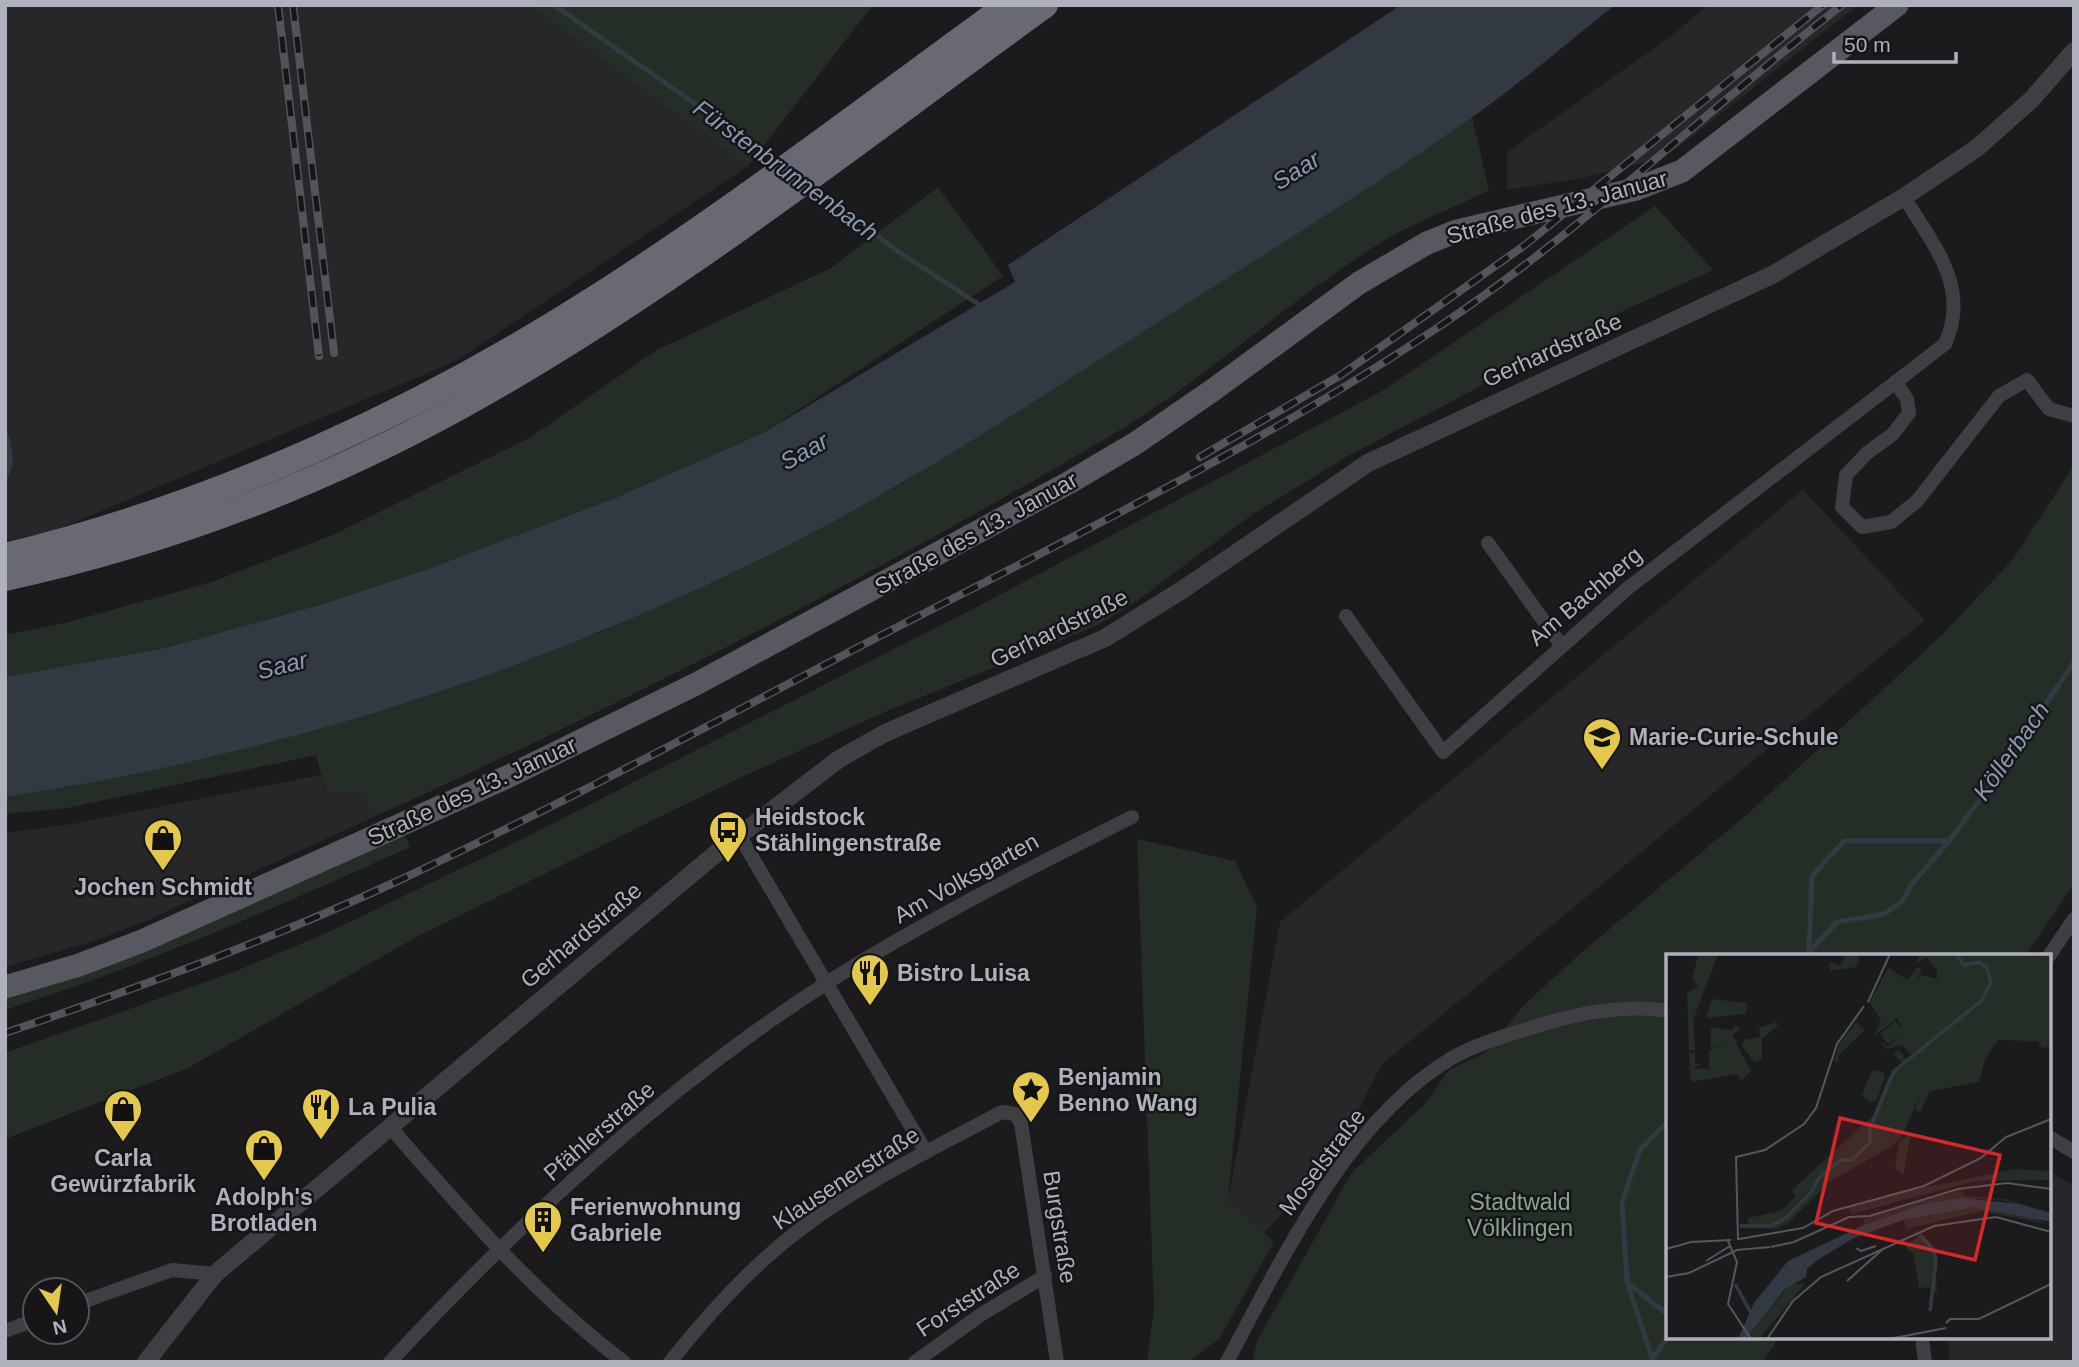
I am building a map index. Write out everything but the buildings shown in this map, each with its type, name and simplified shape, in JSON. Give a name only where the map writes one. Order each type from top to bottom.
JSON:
[{"type":"highway","points":[[811,161],[1008,5]]},
{"type":"highway","points":[[5,578],[181,530],[306,482],[381,448],[466,404],[539,360],[811,161],[1045,5]]},
{"type":"highway","points":[[5,556],[170,507],[292,458],[391,412],[468,373],[603,294],[776,186]]},
{"type":"main road","name":"Straße des 13. Januar","points":[[5,988],[79,965],[142,941],[496,782],[696,684],[1103,462],[1166,424],[1359,283],[1427,243],[1457,231],[1636,189],[1682,171],[1896,5]]},
{"type":"street","name":"Gerhardstraße","points":[[146,1362],[215,1274],[739,835],[839,759],[885,733],[1105,638],[1182,590],[1368,463],[1772,275],[1904,197],[1977,148],[2031,100],[2074,51]]},
{"type":"street","name":"Am Bachberg","points":[[1346,616],[1443,752],[1561,645],[1739,499],[1945,344],[1954,324],[1956,295],[1947,270],[1904,197]]},
{"type":"street","points":[[1895,382],[1907,399],[1909,413],[1894,434],[1867,453],[1846,475],[1842,507],[1862,527],[1891,523],[1917,501],[1999,396],[2027,380],[2049,409],[2074,416]]},
{"type":"street","points":[[1488,543],[1561,645]]},
{"type":"street","name":"Am Volksgarten","points":[[825,984],[1004,882],[1132,817]]},
{"type":"street","points":[[739,835],[926,1152]]},
{"type":"street","points":[[2050,954],[2074,919]]},
{"type":"street","name":"Pfählerstraße","points":[[390,1362],[499,1249],[644,1120],[825,984]]},
{"type":"street","name":"Moselstraße","points":[[1227,1362],[1284,1252],[1325,1189],[1368,1132],[1410,1090],[1452,1058],[1491,1040],[1551,1021],[1611,1010],[1661,1010]]},
{"type":"street","name":"Klausenerstraße","points":[[670,1362],[746,1275],[802,1228],[926,1152],[1002,1112]]},
{"type":"street","name":"Burgstraße","points":[[1002,1112],[1015,1114],[1021,1123],[1057,1362]]},
{"type":"street","points":[[390,1127],[499,1249],[579,1328],[624,1362]]},
{"type":"street","points":[[2051,1138],[2074,1152]]},
{"type":"street","points":[[91,1299],[172,1270],[215,1274]]},
{"type":"street","name":"Forststraße","points":[[915,1362],[982,1314],[1045,1276]]},
{"type":"street","points":[[1923,1339],[1925,1362]]},
{"type":"shaded area","points":[[5,5],[528,5],[747,167],[456,361],[56,530],[5,541]]},
{"type":"shaded area","points":[[1708,5],[1858,5],[1680,146],[1658,159],[1583,178],[1507,190],[1507,152],[1670,37]]},
{"type":"shaded area","name":"Marie-Curie-Schule","points":[[1803,490],[1925,620],[1382,1064],[1344,1138],[1305,1190],[1264,1233],[1228,1200],[1280,922]]},
{"type":"shaded area","points":[[321,775],[326,791],[356,791],[376,816],[146,921],[97,940],[5,967],[5,833],[72,824]]},
{"type":"shaded area","points":[[2051,1172],[2074,1186],[2074,1362],[1949,1362],[1948,1339],[2051,1339]]},
{"type":"green space","points":[[528,5],[873,5],[747,167]]},
{"type":"green space","points":[[1472,117],[1489,190],[1385,240],[1349,263],[1179,391],[1107,438],[1018,490],[747,637],[470,773],[376,816],[356,791],[326,791],[316,755],[67,808],[5,814],[5,797],[74,786],[599,633],[808,535],[903,483]]},
{"type":"green space","points":[[938,187],[1003,276],[763,433],[615,498],[428,569],[323,604],[165,648],[5,677],[5,635],[65,623],[212,582],[335,534],[531,437],[655,351],[831,268]]},
{"type":"green space","points":[[1655,206],[1713,270],[1625,310],[1350,455],[1253,514],[1137,601],[1098,625],[880,714],[729,783],[416,937],[188,1068],[5,1139],[5,1053],[234,972],[331,931],[530,835],[992,599],[1382,391]]},
{"type":"green space","name":"Stadtwald Völklingen","points":[[2074,465],[2074,884],[2026,954],[1666,954],[1666,1339],[1778,1339],[1764,1360],[1252,1362],[1257,1341],[1352,1172],[1424,1105],[1449,1070],[1485,1053],[1524,1005],[1583,951],[1751,811],[1941,636],[2014,558]]},
{"type":"green space","points":[[404,833],[410,847],[310,892],[159,955],[5,1010],[5,997]]},
{"type":"green space","points":[[1137,839],[1235,861],[1257,907],[1228,1200],[1274,1242],[1219,1339],[1188,1362],[1147,1362],[1154,1309]]},
{"type":"water","name":"Saar","points":[[1401,5],[1615,5],[1471,118],[1277,247],[985,432],[808,535],[615,625],[517,664],[417,699],[316,730],[213,756],[110,779],[5,797],[5,677],[165,648],[323,604],[428,569],[615,498],[763,433],[1015,282],[1008,265]]},
{"type":"water","points":[[5,425],[13,461],[5,482]]},
{"type":"waterway","name":"Fürstenbrunnenbach","points":[[554,5],[778,162]]},
{"type":"waterway","name":"Fürstenbrunnenbach","points":[[811,185],[900,253],[983,307]]},
{"type":"waterway","name":"Köllerbach","points":[[1808,954],[1812,876],[1844,841],[1949,841],[1993,782],[2074,662]]},
{"type":"waterway","name":"Köllerbach","points":[[1809,952],[1837,922],[1884,914],[1902,902],[1911,885],[1949,841]]},
{"type":"waterway","name":"Köllerbach","points":[[1666,1123],[1640,1150],[1622,1202],[1627,1282],[1666,1313]]},
{"type":"waterway","name":"Köllerbach","points":[[1627,1282],[1652,1358]]},
{"type":"waterway","name":"Köllerbach","points":[[1652,1359],[1667,1339]]},
{"type":"railway","points":[[278,5],[319,356]]},
{"type":"railway","points":[[293,5],[334,353]]},
{"type":"railway","points":[[1200,457],[1341,375],[1525,245],[1823,5]]},
{"type":"railway","points":[[5,1033],[206,961],[305,922],[402,879],[640,761],[1093,527],[1236,450],[1375,368],[1495,287],[1596,209],[1842,5]]},
{"type":"place","name":"Marie-Curie-Schule","points":[[1602,771]]},
{"type":"place","name":"Heidstock Stählingenstraße","points":[[728,864]]},
{"type":"place","name":"Jochen Schmidt","points":[[163,872]]},
{"type":"place","name":"Bistro Luisa","points":[[870,1007]]},
{"type":"place","name":"Benjamin Benno Wang","points":[[1031,1124]]},
{"type":"place","name":"La Pulia","points":[[321,1141]]},
{"type":"place","name":"Carla Gewürzfabrik","points":[[123,1143]]},
{"type":"place","name":"Adolph's Brotladen","points":[[264,1182]]},
{"type":"place","name":"Ferienwohnung Gabriele","points":[[543,1254]]}]
